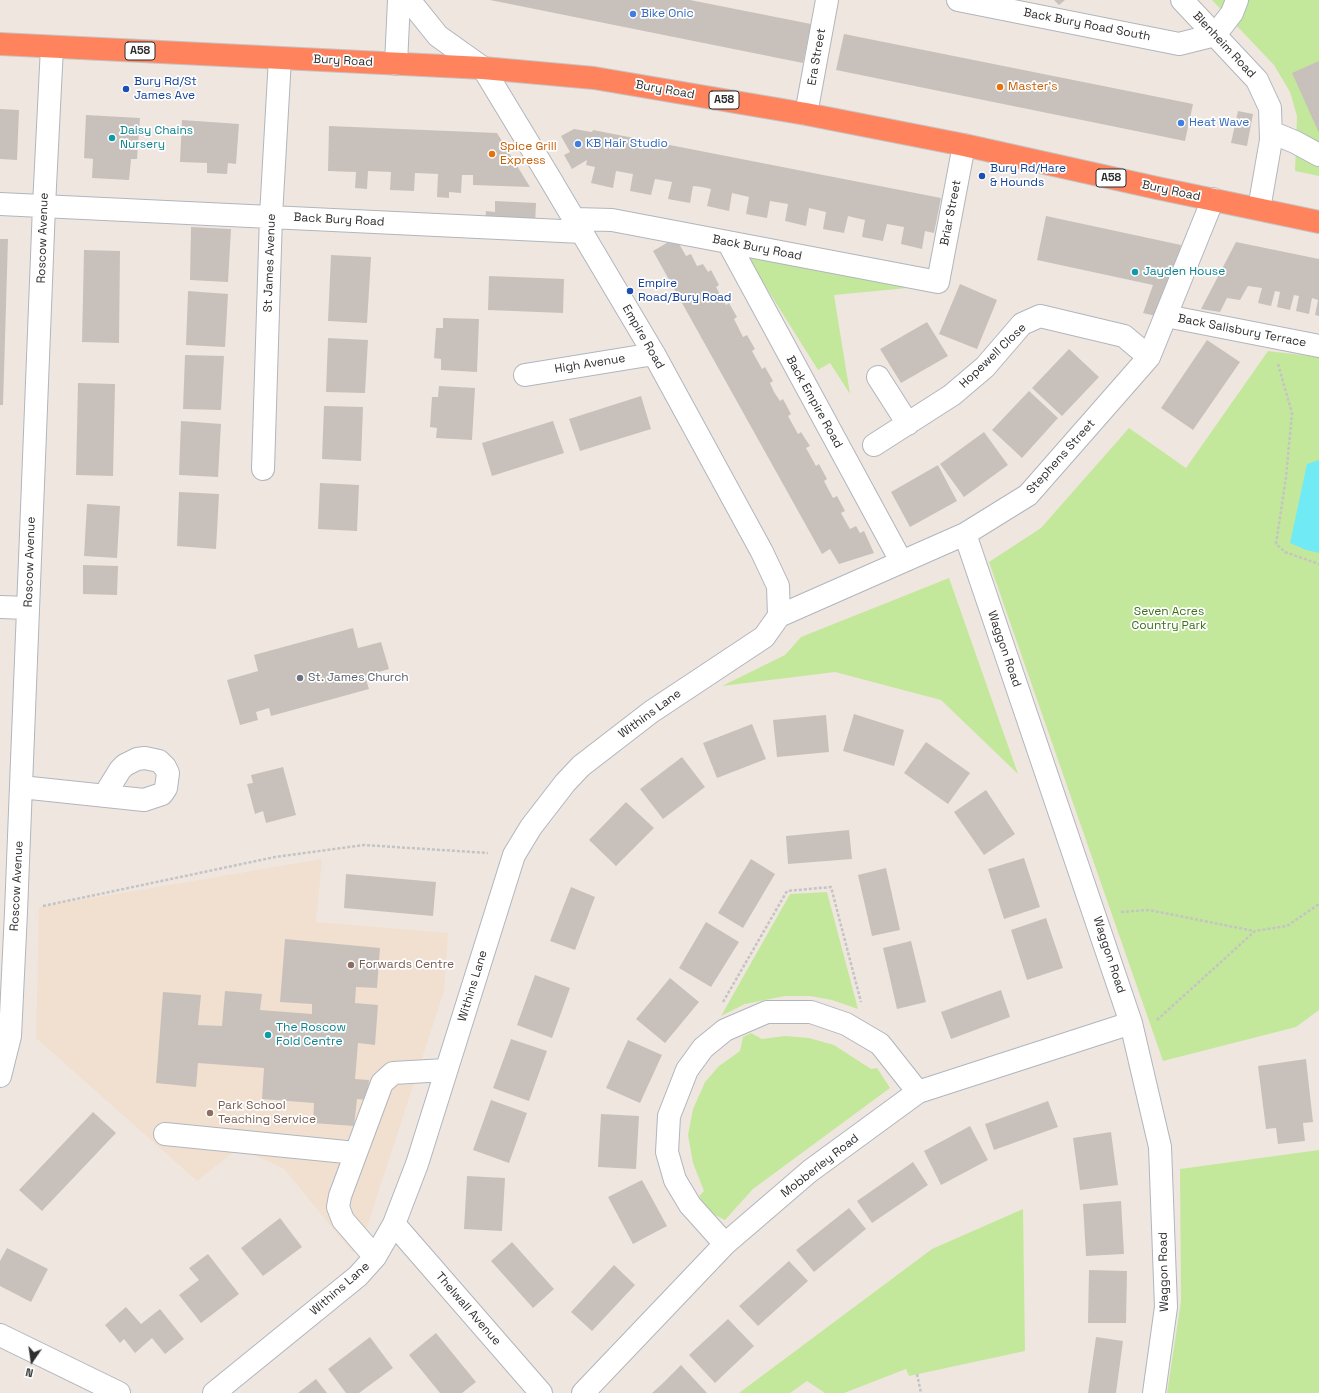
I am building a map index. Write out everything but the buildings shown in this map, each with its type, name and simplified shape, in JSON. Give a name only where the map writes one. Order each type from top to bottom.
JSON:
[{"type":"highway","name":"Bury Road","points":[[0,44],[482,68],[608,80],[806,114],[964,145],[1319,222]]},
{"type":"street","points":[[396,64],[399,0]]},
{"type":"street","points":[[409,0],[438,36],[482,68]]},
{"type":"street","name":"Era Street","points":[[806,114],[827,0]]},
{"type":"street","name":"Back Bury Road South","points":[[958,0],[1179,44],[1215,35]]},
{"type":"street","name":"Blenheim Road","points":[[1182,0],[1257,80],[1270,108],[1271,140],[1258,209]]},
{"type":"street","points":[[1215,35],[1232,13],[1237,0]]},
{"type":"street","name":"Roscow Avenue","points":[[0,1076],[10,1036],[16,912],[8,888],[21,787],[44,206],[52,47]]},
{"type":"street","name":"St James Avenue","points":[[263,469],[271,216],[280,58]]},
{"type":"street","name":"Empire Road","points":[[482,68],[654,354],[762,552],[778,586],[779,616]]},
{"type":"street","points":[[1271,132],[1295,142],[1319,155]]},
{"type":"street","name":"Briar Street","points":[[938,282],[964,145]]},
{"type":"street","name":"Stephens Street","points":[[779,616],[965,534],[1028,495],[1149,357],[1213,199]]},
{"type":"street","name":"Back Bury Road","points":[[0,204],[271,216],[578,226],[612,220],[938,282]]},
{"type":"street","name":"Back Empire Road","points":[[728,242],[901,561]]},
{"type":"street","name":"Hopewell Close","points":[[874,445],[952,395],[985,366],[1022,324],[1040,316],[1124,336],[1149,357]]},
{"type":"street","name":"Back Salisbury Terrace","points":[[1166,316],[1319,346]]},
{"type":"street","name":"High Avenue","points":[[525,374],[654,354]]},
{"type":"street","points":[[878,377],[908,424]]},
{"type":"street","name":"Waggon Road","points":[[965,534],[1096,914],[1134,1031],[1160,1147],[1166,1308],[1154,1393]]},
{"type":"street","points":[[0,607],[28,608]]},
{"type":"street","name":"Withins Lane","points":[[214,1393],[358,1276],[375,1257],[394,1224],[417,1164],[514,855],[530,826],[581,766],[651,712],[764,637],[779,616]]},
{"type":"street","points":[[21,787],[104,796]]},
{"type":"street","points":[[725,1244],[690,1205],[675,1180],[667,1152],[670,1116],[687,1070],[703,1048],[726,1030],[767,1012],[811,1012],[846,1024],[880,1044],[918,1092]]},
{"type":"street","name":"Mobberley Road","points":[[584,1393],[725,1244],[810,1171],[918,1092],[1134,1031]]},
{"type":"street","points":[[375,1257],[343,1220],[338,1208],[340,1196],[382,1083],[393,1073],[446,1070]]},
{"type":"street","points":[[165,1134],[356,1153]]},
{"type":"street","name":"Thelwall Avenue","points":[[394,1224],[541,1393]]},
{"type":"street","points":[[0,1335],[119,1393]]},
{"type":"path","points":[[1271,337],[1292,413],[1286,477],[1276,544],[1285,552],[1319,564]]},
{"type":"path","points":[[16,912],[275,857],[364,846],[514,855]]},
{"type":"path","points":[[721,1006],[787,891],[831,887],[871,1039]]},
{"type":"path","points":[[1096,914],[1149,910],[1255,932],[1287,926],[1319,904]]},
{"type":"path","points":[[1134,1031],[1255,932]]},
{"type":"path","points":[[917,1374],[921,1393]]},
{"type":"shaded area","points":[[322,859],[316,922],[448,933],[444,991],[366,1230],[353,1253],[284,1169],[239,1148],[197,1181],[36,1038],[39,907]]},
{"type":"green space","points":[[1212,0],[1319,0],[1319,176],[1295,171],[1297,116],[1290,92],[1274,65]]},
{"type":"green space","points":[[744,252],[918,287],[834,295],[850,394],[830,363],[818,370]]},
{"type":"green space","name":"Seven Acres Country Park","points":[[1268,351],[1319,357],[1319,1010],[1296,1027],[1163,1061],[989,562],[1041,528],[1129,428],[1186,468]]},
{"type":"green space","points":[[949,578],[1018,774],[941,700],[835,672],[722,686],[785,655],[801,637]]},
{"type":"green space","points":[[827,892],[858,1009],[832,1000],[810,996],[785,996],[745,1004],[721,1016],[790,894]]},
{"type":"green space","points":[[751,1033],[762,1039],[785,1036],[809,1038],[834,1045],[871,1069],[877,1068],[890,1088],[753,1189],[725,1220],[713,1214],[699,1196],[704,1191],[693,1163],[688,1135],[693,1109],[705,1082],[719,1066],[740,1051],[743,1037]]},
{"type":"green space","points":[[1319,1150],[1319,1393],[1167,1393],[1181,1301],[1180,1169]]},
{"type":"green space","points":[[1023,1209],[1025,1351],[909,1376],[906,1369],[844,1393],[825,1393],[807,1381],[790,1393],[739,1393],[932,1249]]},
{"type":"water","points":[[1319,460],[1319,553],[1306,550],[1290,543],[1307,464]]},
{"type":"place","name":"Bike Onic","points":[[633,14]]},
{"type":"place","name":"Master's","points":[[1000,87]]},
{"type":"place","name":"Bury Rd/St James Ave","points":[[126,89]]},
{"type":"place","name":"Heat Wave","points":[[1181,123]]},
{"type":"place","name":"Daisy Chains Nursery","points":[[112,138]]},
{"type":"place","name":"KB Hair Studio","points":[[578,144]]},
{"type":"place","name":"Spice Grill Express","points":[[492,154]]},
{"type":"place","name":"Bury Rd/Hare & Hounds","points":[[982,176]]},
{"type":"place","name":"Jayden House","points":[[1135,272]]},
{"type":"place","name":"Empire Road/Bury Road","points":[[630,291]]},
{"type":"place","name":"St. James Church","points":[[300,678]]},
{"type":"place","name":"Forwards Centre","points":[[351,965]]},
{"type":"place","name":"The Roscow Fold Centre","points":[[268,1035]]},
{"type":"place","name":"Park School Teaching Service","points":[[210,1113]]}]
